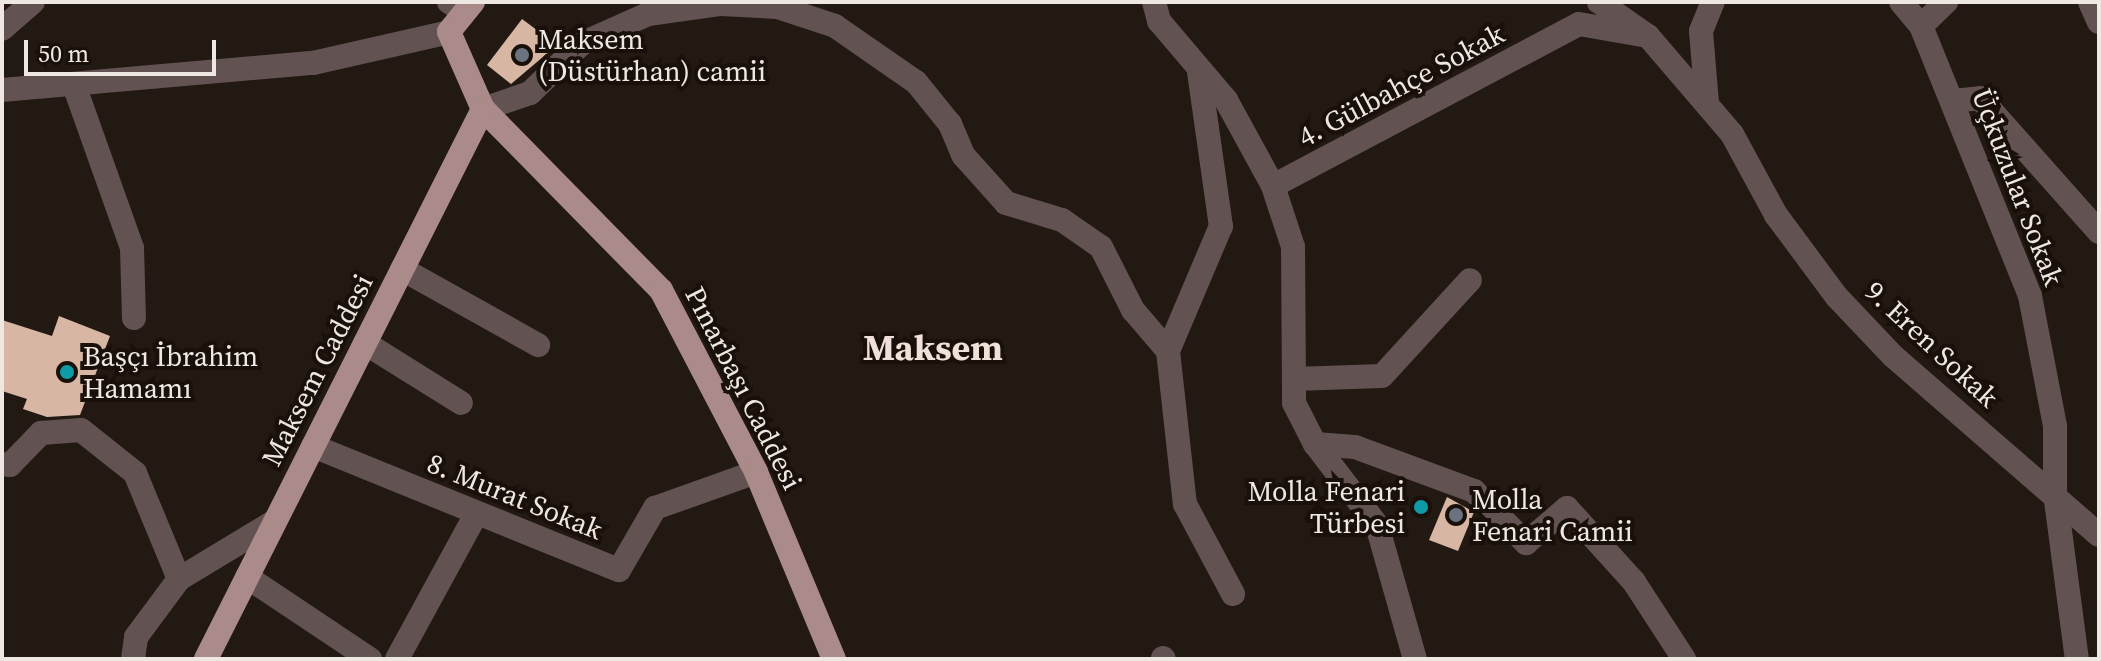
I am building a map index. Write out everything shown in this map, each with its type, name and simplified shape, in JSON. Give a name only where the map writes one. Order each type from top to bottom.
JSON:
[{"type":"main road","points":[[462,5],[449,32],[483,109]]},
{"type":"main road","name":"Maksem Caddesi","points":[[206,659],[483,109]]},
{"type":"main road","name":"Pınarbaşı Caddesi","points":[[483,109],[661,290],[756,472],[834,659]]},
{"type":"street","points":[[2,29],[33,2]]},
{"type":"street","name":"9. Eren Sokak","points":[[1599,2],[1648,36],[1707,103],[1837,297],[1893,356],[2055,493],[2099,535]]},
{"type":"street","points":[[1707,103],[1701,31],[1713,2]]},
{"type":"street","name":"Üçkuzular Sokak","points":[[1901,2],[1921,26],[2030,296],[2055,426],[2055,493],[2077,659]]},
{"type":"street","points":[[1921,26],[1946,2]]},
{"type":"street","points":[[2090,2],[2099,22]]},
{"type":"street","points":[[483,109],[530,93],[581,44],[648,14],[721,4],[778,4],[835,26],[916,82],[995,194],[1032,213],[1062,220],[1101,247],[1133,310],[1168,351]]},
{"type":"street","points":[[1151,7],[1226,100],[1273,186],[1293,247],[1294,403],[1315,444],[1377,525],[1415,659]]},
{"type":"street","name":"4. Gülbahçe Sokak","points":[[1273,186],[1579,24],[1648,36]]},
{"type":"street","points":[[2,90],[313,63],[449,32]]},
{"type":"street","points":[[1198,69],[1221,226],[1168,351],[1185,504],[1233,594]]},
{"type":"street","points":[[74,85],[132,248],[134,318]]},
{"type":"street","points":[[1953,101],[1980,98],[2099,232]]},
{"type":"street","points":[[402,269],[538,345]]},
{"type":"street","points":[[1294,379],[1382,376],[1470,280]]},
{"type":"street","points":[[365,343],[461,403]]},
{"type":"street","points":[[2,464],[10,465],[41,433],[81,430],[135,473],[179,579]]},
{"type":"street","points":[[1315,444],[1355,447],[1474,491],[1526,543],[1567,508],[1634,582],[1684,659]]},
{"type":"street","name":"8. Murat Sokak","points":[[313,446],[619,570],[655,508],[756,472]]},
{"type":"street","points":[[397,659],[476,514]]},
{"type":"street","points":[[133,659],[136,637],[179,579],[275,521]]},
{"type":"street","points":[[247,577],[370,659]]},
{"type":"building","name":"Maksem (Düstürhan) camii","points":[[522,19],[557,45],[511,84],[487,65]]},
{"type":"building","name":"Başçı İbrahim Hamamı","points":[[59,316],[110,336],[80,415],[47,417],[23,409],[27,399],[2,391],[2,320],[52,336]]},
{"type":"building","name":"Molla Fenari Camii","points":[[1447,497],[1474,512],[1458,551],[1429,540]]},
{"type":"place","name":"Maksem (Düstürhan) camii","points":[[522,55]]},
{"type":"place","name":"Başçı İbrahim Hamamı","points":[[67,372]]},
{"type":"place","name":"Molla Fenari Türbesi","points":[[1421,507]]},
{"type":"place","name":"Molla Fenari Camii","points":[[1456,515]]},
{"type":"district","name":"Maksem","points":[[933,348]]}]
